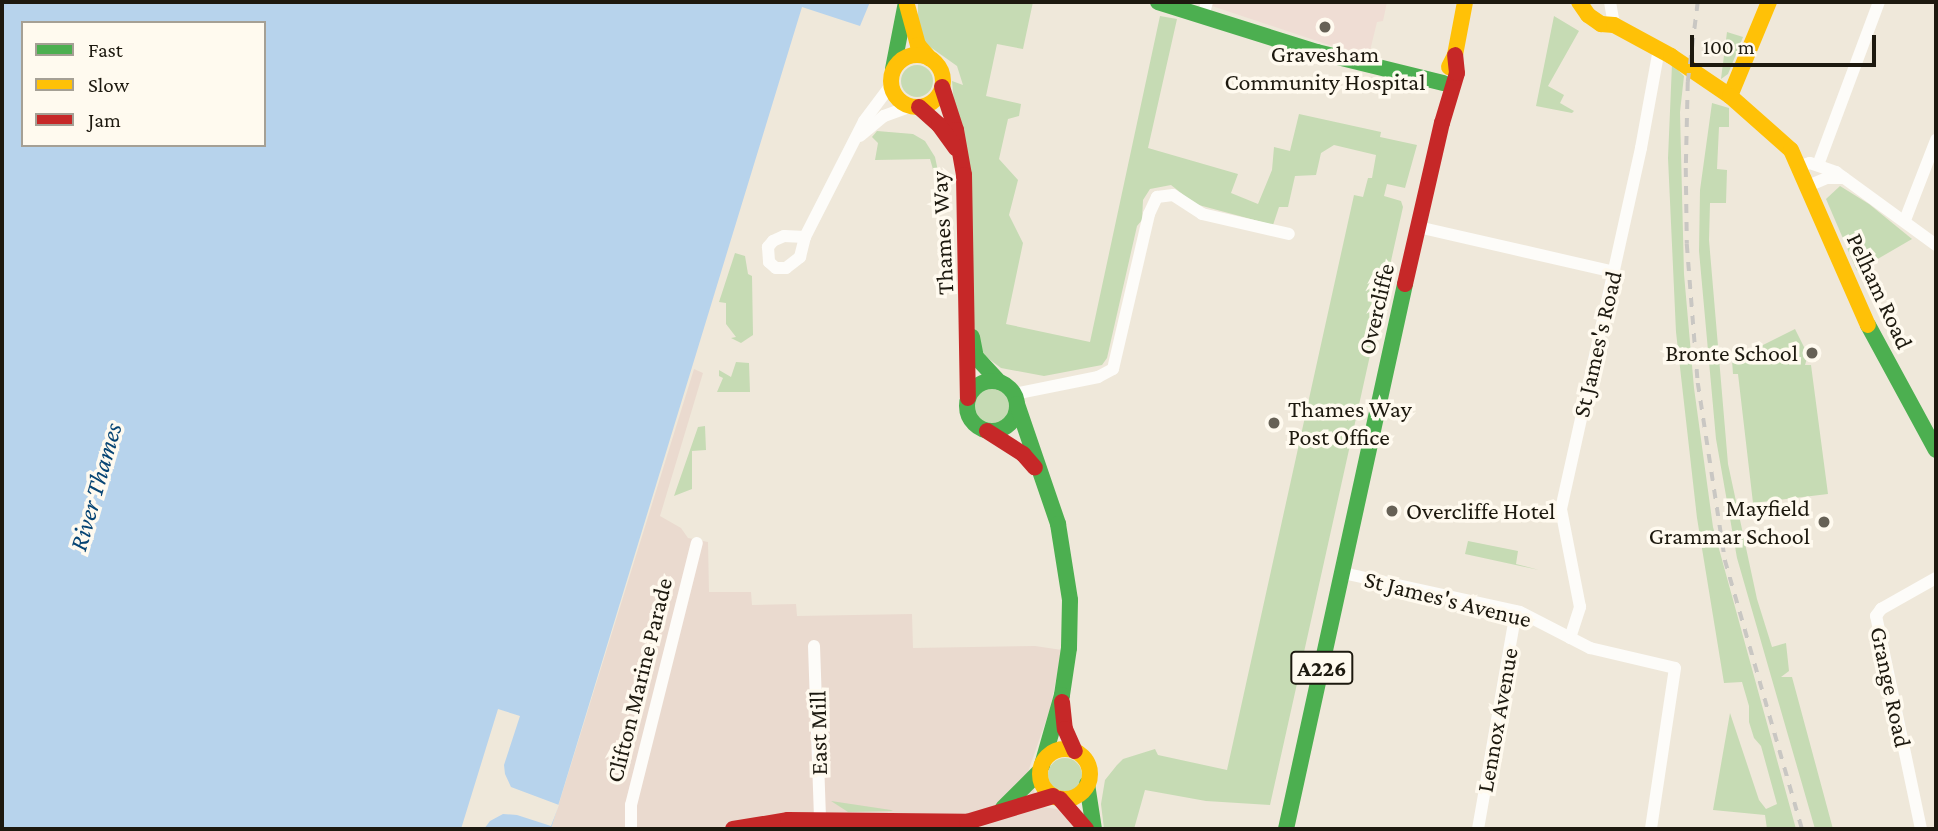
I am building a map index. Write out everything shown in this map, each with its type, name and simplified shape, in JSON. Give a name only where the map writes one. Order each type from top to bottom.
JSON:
[{"type":"street","points":[[855,141],[884,116],[933,101],[942,87],[941,71],[918,45],[906,2]]},
{"type":"street","points":[[906,2],[892,77],[898,99],[915,106]]},
{"type":"street","points":[[1158,2],[1205,9],[1317,52],[1443,83]]},
{"type":"street","points":[[1444,113],[1443,83],[1455,55],[1465,2]]},
{"type":"street","points":[[1610,2],[1614,25]]},
{"type":"street","points":[[1730,96],[1769,2]]},
{"type":"street","points":[[1818,165],[1880,2]]},
{"type":"street","name":"Pelham Road","points":[[1587,3],[1588,15],[1596,21],[1614,25],[1674,58],[1730,96],[1785,142],[1800,166],[1866,321],[1936,450]]},
{"type":"street","name":"St James's Road","points":[[1570,638],[1580,607],[1561,509],[1614,272],[1659,49]]},
{"type":"street","points":[[805,237],[864,121],[892,77],[898,62],[914,55],[930,59]]},
{"type":"street","points":[[1444,113],[1457,73],[1455,55]]},
{"type":"street","name":"Thames Way","points":[[942,87],[956,130],[966,201],[968,309],[965,357],[968,398]]},
{"type":"street","name":"Thames Way","points":[[915,106],[939,125],[960,154]]},
{"type":"street","name":"Overcliffe","points":[[1274,829],[1335,556],[1354,506],[1434,159],[1428,143],[1444,113]]},
{"type":"street","points":[[1905,220],[1936,140]]},
{"type":"street","points":[[1800,166],[1818,165],[1844,178],[1905,220],[1936,246]]},
{"type":"street","points":[[1808,186],[1827,178],[1844,178]]},
{"type":"street","points":[[1015,399],[1098,377],[1113,369],[1149,214],[1157,197],[1173,195],[1202,214],[1290,234]]},
{"type":"street","points":[[1418,227],[1614,272]]},
{"type":"street","name":"Thames Way","points":[[968,309],[976,357],[999,382]]},
{"type":"street","points":[[1040,473],[1023,454],[970,418],[968,398],[984,383],[999,382],[1015,399],[1058,523],[1067,564],[1070,630],[1062,695],[1041,768],[1042,785],[1057,797],[1086,829]]},
{"type":"street","points":[[988,431],[1008,425],[1015,399]]},
{"type":"street","name":"Overcliffe","points":[[1283,829],[1291,805],[1354,526],[1354,506]]},
{"type":"street","name":"Clifton Marine Parade","points":[[631,829],[631,805],[697,543]]},
{"type":"street","name":"Overcliffe","points":[[1318,632],[1326,623],[1337,573],[1343,573]]},
{"type":"street","name":"St James's Avenue","points":[[1343,573],[1516,611],[1595,650],[1676,669],[1651,829]]},
{"type":"street","name":"Grange Road","points":[[1921,829],[1876,616],[1881,609],[1936,578]]},
{"type":"street","name":"Lennox Avenue","points":[[1480,829],[1516,611]]},
{"type":"street","name":"East Mill","points":[[814,646],[820,820]]},
{"type":"street","points":[[1062,695],[1065,729],[1075,751],[1089,768],[1087,785],[1094,829]]},
{"type":"street","points":[[995,815],[1055,751],[1075,751]]},
{"type":"street","points":[[733,829],[788,820],[905,826],[967,822],[1057,797],[1076,796],[1087,785]]},
{"type":"shaded area","name":"Gravesham Community Hospital","points":[[1200,2],[1387,2],[1383,21],[1377,22],[1369,55],[1329,45]]},
{"type":"shaded area","points":[[694,369],[703,373],[660,516],[681,528],[688,538],[708,542],[709,592],[751,592],[752,605],[796,604],[797,616],[912,614],[913,648],[1035,646],[1062,650],[1050,709],[1028,772],[1043,807],[1057,809],[1078,829],[551,829]]},
{"type":"green space","points":[[918,2],[1033,2],[1023,49],[997,44],[986,96],[1021,104],[1019,116],[1008,119],[999,159],[1018,180],[1009,215],[1023,243],[1006,324],[1090,342],[1160,16],[1177,19],[1148,148],[1238,174],[1231,193],[1258,204],[1272,170],[1274,147],[1290,151],[1299,114],[1381,132],[1380,137],[1417,145],[1405,188],[1387,184],[1384,196],[1401,201],[1403,207],[1270,805],[1206,801],[1145,790],[1134,829],[1104,829],[1101,804],[1105,780],[1117,765],[1123,759],[1155,749],[1158,755],[1227,770],[1354,195],[1363,197],[1368,178],[1372,178],[1376,155],[1334,145],[1321,153],[1316,175],[1295,176],[1288,207],[1279,207],[1273,225],[1195,204],[1171,185],[1150,189],[1143,200],[1142,220],[1137,226],[1107,358],[1102,365],[1044,376],[1001,368],[985,356],[975,335],[952,81],[963,85],[957,66],[926,44],[918,26]]},
{"type":"green space","points":[[1554,16],[1579,31],[1548,86],[1564,95],[1560,103],[1574,111],[1572,113],[1536,106]]},
{"type":"green space","points":[[1727,32],[1743,37],[1728,74],[1721,79]]},
{"type":"green space","points":[[1672,64],[1684,76],[1680,112],[1684,274],[1694,388],[1713,527],[1796,829],[1767,829],[1765,815],[1713,810],[1730,713],[1759,800],[1766,809],[1777,804],[1761,746],[1754,738],[1749,722],[1749,706],[1742,682],[1724,683],[1697,518],[1676,332],[1668,158]]},
{"type":"green space","points":[[917,65],[928,70],[933,81],[928,92],[917,97],[906,92],[901,81],[906,70]]},
{"type":"green space","points":[[1712,103],[1729,108],[1729,127],[1719,127],[1717,169],[1727,170],[1726,203],[1710,203],[1709,240],[1728,464],[1757,599],[1772,647],[1786,643],[1789,671],[1781,677],[1792,677],[1833,829],[1815,829],[1737,558],[1716,439],[1699,251],[1700,190]]},
{"type":"green space","points":[[877,131],[913,134],[925,141],[935,157],[942,190],[939,190],[930,159],[875,160],[878,143],[872,137]]},
{"type":"green space","points":[[1840,186],[1869,204],[1912,239],[1857,271],[1826,199]]},
{"type":"green space","points":[[735,253],[745,256],[748,274],[752,276],[753,335],[741,343],[731,338],[736,337],[726,324],[726,303],[719,302]]},
{"type":"green space","points":[[1795,329],[1808,355],[1805,365],[1811,365],[1828,494],[1753,503],[1738,374],[1733,374],[1732,360],[1752,355],[1751,351]]},
{"type":"green space","points":[[736,362],[749,363],[750,392],[717,392],[723,378],[719,376],[719,370],[731,377]]},
{"type":"green space","points":[[992,388],[1004,394],[1010,406],[1004,418],[992,424],[980,418],[974,406],[980,394]]},
{"type":"green space","points":[[705,426],[706,450],[692,451],[692,489],[674,496],[698,427]]},
{"type":"green space","points":[[1468,541],[1518,551],[1516,564],[1539,570],[1465,554]]},
{"type":"green space","points":[[1065,758],[1077,763],[1082,775],[1077,787],[1065,792],[1053,787],[1048,775],[1053,763]]},
{"type":"green space","points":[[831,801],[891,810],[893,811],[848,812]]},
{"type":"water","name":"River Thames","points":[[2,2],[870,2],[860,26],[802,7],[551,829],[2,829]]},
{"type":"pier","points":[[498,709],[520,716],[504,765],[505,774],[511,787],[559,805],[551,826],[517,815],[503,814],[490,821],[484,829],[461,829]]},
{"type":"railway","points":[[1698,2],[1688,82],[1686,168],[1687,244],[1698,383],[1725,560],[1802,829]]},
{"type":"traffic: fast","points":[[893,69],[906,2]]},
{"type":"traffic: fast","points":[[1158,2],[1317,52],[1443,83]]},
{"type":"traffic: fast","points":[[1286,829],[1405,284]]},
{"type":"traffic: fast","points":[[1868,325],[1936,450]]},
{"type":"traffic: fast","points":[[972,337],[976,357],[999,382]]},
{"type":"traffic: fast","points":[[992,381],[1009,389],[1017,406],[1009,423],[992,431],[975,423],[967,406],[975,389],[992,381]]},
{"type":"traffic: fast","points":[[1017,404],[1058,524],[1070,600],[1069,648],[1062,695],[1042,765]]},
{"type":"traffic: fast","points":[[1003,808],[1040,771]]},
{"type":"traffic: fast","points":[[1087,784],[1094,829]]},
{"type":"traffic: slow","points":[[1449,67],[1455,55],[1465,2]]},
{"type":"traffic: slow","points":[[1579,2],[1588,15],[1601,24],[1614,25],[1671,56],[1730,96],[1769,2]]},
{"type":"traffic: slow","points":[[907,5],[918,45],[930,59]]},
{"type":"traffic: slow","points":[[917,55],[927,57],[935,63],[941,71],[943,81],[941,91],[935,99],[927,105],[917,107],[907,105],[899,99],[893,91],[891,81],[893,71],[899,63],[907,57],[917,55]]},
{"type":"traffic: slow","points":[[1730,96],[1791,150],[1868,325]]},
{"type":"traffic: slow","points":[[1065,749],[1082,757],[1090,774],[1082,791],[1065,799],[1048,791],[1040,774],[1048,757],[1065,749]]},
{"type":"traffic: jam","points":[[1405,284],[1442,123],[1457,73],[1455,55]]},
{"type":"traffic: jam","points":[[942,87],[956,130],[964,175],[968,398]]},
{"type":"traffic: jam","points":[[919,107],[939,125],[956,148]]},
{"type":"traffic: jam","points":[[987,431],[1023,454],[1035,468]]},
{"type":"traffic: jam","points":[[1062,702],[1065,729],[1075,751]]},
{"type":"traffic: jam","points":[[733,829],[788,820],[967,822],[1053,796]]},
{"type":"traffic: jam","points":[[1060,799],[1086,829]]},
{"type":"place","name":"Gravesham Community Hospital","points":[[1325,27]]},
{"type":"place","name":"Bronte School","points":[[1812,353]]},
{"type":"place","name":"Thames Way Post Office","points":[[1274,423]]},
{"type":"place","name":"Overcliffe Hotel","points":[[1392,511]]},
{"type":"place","name":"Mayfield Grammar School","points":[[1824,522]]}]
